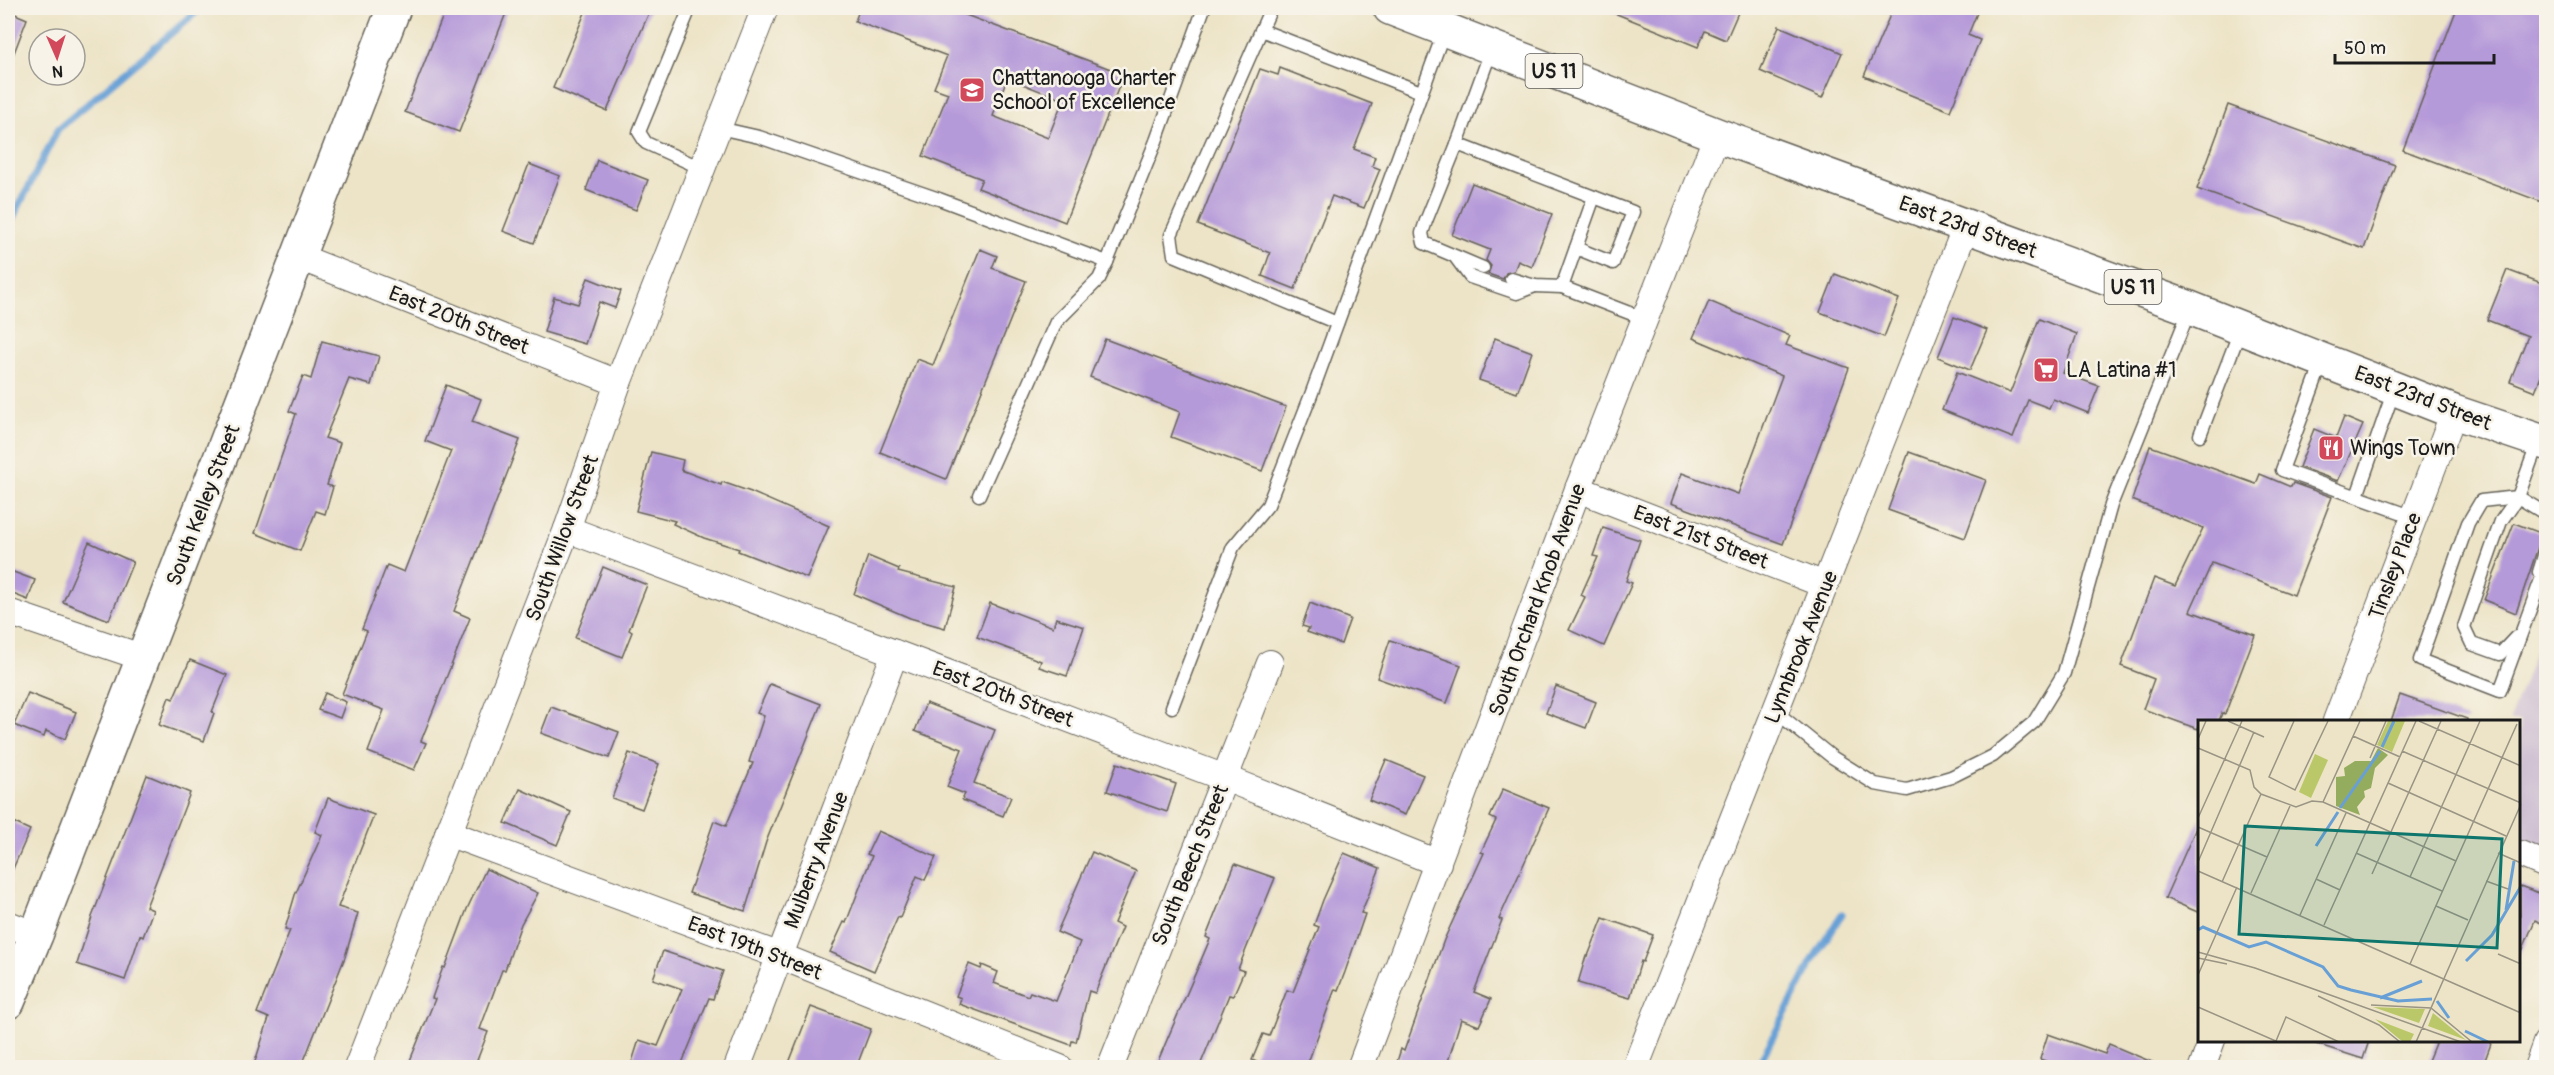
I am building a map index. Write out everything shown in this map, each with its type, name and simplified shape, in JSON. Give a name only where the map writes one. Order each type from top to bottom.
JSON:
[{"type":"main road","name":"South Kelley Street","points":[[8,1002],[22,929],[144,658],[394,8]]},
{"type":"main road","name":"East 23rd Street","points":[[1390,8],[1442,18],[1492,47],[1718,135],[2241,327],[2454,412],[2542,442]]},
{"type":"street","name":"South Willow Street","points":[[357,1068],[567,529],[618,383],[765,8]]},
{"type":"street","name":"South Orchard Knob Avenue","points":[[1360,1068],[1578,489],[1718,135]]},
{"type":"street","name":"Lynnbrook Avenue","points":[[1635,1068],[1966,226]]},
{"type":"street","name":"East 20th Street","points":[[299,257],[618,383]]},
{"type":"street","name":"Tinsley Place","points":[[2336,720],[2454,412]]},
{"type":"street","name":"East 21st Street","points":[[1578,489],[1825,585]]},
{"type":"street","name":"East 20th Street","points":[[567,529],[1225,778],[1438,863]]},
{"type":"street","points":[[8,612],[144,658]]},
{"type":"street","name":"Mulberry Avenue","points":[[737,1068],[895,653]]},
{"type":"street","name":"South Beech Street","points":[[1110,1068],[1270,663]]},
{"type":"street","name":"East 19th Street","points":[[448,833],[780,956],[1060,1068]]},
{"type":"street","points":[[2521,854],[2547,865]]},
{"type":"street","points":[[2202,1068],[2212,1042]]},
{"type":"street","points":[[2537,1068],[2547,1043]]},
{"type":"lane","points":[[690,8],[639,132],[645,142],[703,169]]},
{"type":"lane","points":[[979,495],[1056,322],[1099,279],[1107,262],[1156,141],[1204,8]]},
{"type":"lane","points":[[1271,8],[1171,235],[1174,255],[1337,323]]},
{"type":"lane","points":[[1172,707],[1233,547],[1268,505],[1421,92],[1442,18]]},
{"type":"lane","points":[[1261,30],[1421,92]]},
{"type":"lane","points":[[1483,268],[1424,243],[1422,233],[1492,47]]},
{"type":"lane","points":[[719,128],[759,137],[939,199],[1107,262]]},
{"type":"lane","points":[[1457,144],[1633,212],[1613,263],[1576,248]]},
{"type":"lane","points":[[1562,287],[1594,197]]},
{"type":"lane","points":[[1455,257],[1470,277],[1517,293],[1535,286]]},
{"type":"lane","points":[[1512,279],[1535,286],[1562,287],[1645,319]]},
{"type":"lane","points":[[1775,711],[1832,757],[1875,784],[1907,790],[1951,777],[1993,756],[2034,722],[2064,673],[2110,505],[2190,308]]},
{"type":"lane","points":[[2200,435],[2241,327]]},
{"type":"lane","points":[[2323,360],[2282,470],[2414,517]]},
{"type":"lane","points":[[2357,496],[2394,388]]},
{"type":"lane","points":[[2542,442],[2518,497],[2501,521],[2464,627],[2472,644],[2500,654],[2515,641],[2547,549]]},
{"type":"lane","points":[[2547,514],[2518,497],[2481,501],[2468,523],[2420,660],[2500,691],[2547,566]]},
{"type":"shaded area","points":[[2542,634],[2546,636],[2546,849],[2521,839],[2521,720],[2509,720]]},
{"type":"building","points":[[446,8],[508,8],[459,132],[405,112]]},
{"type":"building","points":[[587,8],[651,8],[607,111],[553,88]]},
{"type":"building","name":"Chattanooga Charter School of Excellence","points":[[860,8],[947,8],[1124,74],[1065,222],[978,188],[982,179],[923,156],[948,93],[934,88],[947,56],[855,21]],"holes":[[[1007,78],[1063,100],[1048,138],[993,116]]]},
{"type":"building","points":[[1602,8],[1740,8],[1726,40],[1705,31],[1698,47]]},
{"type":"building","points":[[1893,8],[1979,8],[1968,35],[1980,40],[1950,111],[1864,76]]},
{"type":"building","points":[[2457,8],[2547,8],[2547,204],[2403,150]]},
{"type":"building","points":[[8,11],[27,19],[9,66],[8,66]]},
{"type":"building","points":[[1779,26],[1842,53],[1822,98],[1760,71]]},
{"type":"building","points":[[1280,68],[1372,104],[1354,149],[1375,157],[1372,166],[1380,169],[1364,208],[1332,196],[1295,289],[1262,276],[1270,253],[1198,225],[1260,69],[1278,75]]},
{"type":"building","points":[[2228,105],[2395,165],[2364,249],[2197,189]]},
{"type":"building","points":[[597,160],[648,180],[636,210],[586,190]]},
{"type":"building","points":[[529,164],[560,176],[534,243],[503,231]]},
{"type":"building","points":[[1472,183],[1552,214],[1532,267],[1518,261],[1514,271],[1506,273],[1503,279],[1488,274],[1491,266],[1486,260],[1490,250],[1452,235]]},
{"type":"building","points":[[980,249],[997,256],[992,268],[1026,281],[946,479],[880,452],[917,359],[933,365]]},
{"type":"building","points":[[2507,270],[2547,285],[2547,362],[2535,391],[2510,381],[2528,336],[2487,320]]},
{"type":"building","points":[[1835,274],[1899,299],[1884,337],[1820,312]]},
{"type":"building","points":[[588,278],[621,291],[615,308],[599,302],[585,344],[544,332],[554,297],[578,304]]},
{"type":"building","points":[[1709,301],[1790,336],[1786,345],[1849,368],[1783,544],[1671,503],[1682,473],[1738,494],[1782,376],[1693,338]]},
{"type":"building","points":[[1954,317],[1987,330],[1970,370],[1938,357]]},
{"type":"building","points":[[2039,319],[2077,334],[2063,373],[2099,386],[2088,413],[2053,399],[2049,408],[2028,400],[2013,438],[1942,410],[1957,372],[2010,393]]},
{"type":"building","points":[[1495,338],[1532,352],[1517,393],[1479,380]]},
{"type":"building","points":[[1105,339],[1286,407],[1262,471],[1171,437],[1180,412],[1090,377]]},
{"type":"building","points":[[322,341],[379,356],[371,385],[349,379],[325,438],[340,443],[327,485],[333,487],[325,514],[316,511],[300,551],[255,533],[296,414],[289,411],[303,376],[311,379]]},
{"type":"building","points":[[446,385],[481,399],[472,422],[520,440],[454,611],[470,618],[421,741],[426,743],[414,770],[368,752],[384,710],[342,694],[367,631],[362,629],[387,565],[404,572],[451,451],[425,441]]},
{"type":"building","name":"Wings Town","points":[[2344,417],[2363,425],[2338,481],[2299,467],[2314,429],[2336,438]]},
{"type":"building","points":[[2150,446],[2256,484],[2260,474],[2291,487],[2293,483],[2332,497],[2294,595],[2212,563],[2190,611],[2255,635],[2225,714],[2222,713],[2219,720],[2198,720],[2198,729],[2143,709],[2154,679],[2121,666],[2154,578],[2175,586],[2203,528],[2132,500]]},
{"type":"building","points":[[651,452],[683,460],[681,470],[721,485],[722,482],[751,492],[829,526],[807,578],[738,551],[739,549],[704,538],[673,524],[675,521],[636,511]]},
{"type":"building","points":[[1909,452],[1986,480],[1965,538],[1888,510]]},
{"type":"building","points":[[2514,523],[2546,535],[2538,547],[2516,613],[2484,600]]},
{"type":"building","points":[[1603,528],[1640,540],[1626,581],[1632,583],[1604,646],[1569,630],[1585,597],[1581,595],[1598,557],[1593,556]]},
{"type":"building","points":[[89,542],[133,562],[109,620],[63,602]]},
{"type":"building","points":[[868,556],[899,569],[898,572],[956,587],[945,628],[910,618],[854,594]]},
{"type":"building","points":[[603,567],[647,585],[629,630],[632,632],[622,657],[575,638]]},
{"type":"building","points":[[8,570],[35,580],[28,600],[8,592]]},
{"type":"building","points":[[990,603],[1053,627],[1056,618],[1084,627],[1067,676],[1039,667],[1041,661],[977,637]]},
{"type":"building","points":[[1310,603],[1350,619],[1341,644],[1307,632],[1309,628],[1302,626]]},
{"type":"building","points":[[1390,640],[1461,665],[1447,703],[1377,678]]},
{"type":"building","points":[[190,660],[227,675],[212,712],[214,713],[204,741],[159,725],[169,697],[173,699]]},
{"type":"building","points":[[770,684],[821,704],[766,842],[745,911],[689,893],[714,821],[726,826],[753,763],[749,762],[764,716],[757,713]]},
{"type":"building","points":[[1556,686],[1596,702],[1586,728],[1546,713]]},
{"type":"building","points":[[28,693],[76,712],[65,739],[46,731],[44,737],[14,725]]},
{"type":"building","points":[[325,693],[346,702],[340,718],[318,710]]},
{"type":"building","points":[[2400,695],[2467,719],[2467,720],[2391,720]]},
{"type":"building","points":[[926,703],[995,730],[974,783],[1011,797],[1003,816],[962,800],[965,794],[947,787],[962,749],[915,731]]},
{"type":"building","points":[[551,707],[619,732],[609,758],[541,733]]},
{"type":"building","points":[[629,753],[659,764],[642,809],[612,798]]},
{"type":"building","points":[[1386,760],[1423,775],[1405,815],[1369,800]]},
{"type":"building","points":[[1117,763],[1176,784],[1167,812],[1107,791]]},
{"type":"building","points":[[147,775],[190,793],[146,907],[153,910],[143,937],[140,935],[125,980],[77,964],[92,917]]},
{"type":"building","points":[[520,789],[571,812],[557,845],[505,823]]},
{"type":"building","points":[[1503,789],[1549,808],[1499,919],[1502,920],[1474,992],[1491,999],[1479,1026],[1461,1019],[1446,1068],[1395,1068],[1401,1049],[1404,1051],[1444,940],[1484,853],[1481,852],[1496,820],[1490,817]]},
{"type":"building","points":[[328,798],[374,815],[338,907],[358,913],[345,957],[301,1068],[253,1068],[269,1018],[257,1013],[290,930],[285,929],[295,895],[322,835],[315,832]]},
{"type":"building","points":[[8,820],[30,830],[8,880]]},
{"type":"building","points":[[2198,824],[2198,912],[2165,898]]},
{"type":"building","points":[[878,831],[936,857],[925,880],[917,876],[900,918],[898,917],[874,971],[830,952],[844,922],[846,923],[872,856],[867,854]]},
{"type":"building","points":[[1092,852],[1136,871],[1114,923],[1122,927],[1095,993],[1089,991],[1076,1042],[1072,1041],[1071,1045],[959,1004],[961,998],[956,996],[969,964],[981,969],[982,965],[998,972],[994,983],[1028,996],[1030,992],[1056,1001],[1080,942],[1057,932]]},
{"type":"building","points":[[1344,853],[1380,868],[1361,913],[1365,914],[1345,972],[1338,990],[1335,989],[1306,1068],[1270,1068],[1252,1060],[1263,1034],[1269,1036],[1287,990],[1293,992],[1319,927],[1314,925],[1323,900]]},
{"type":"building","points":[[1235,864],[1275,878],[1238,969],[1244,971],[1233,996],[1229,995],[1199,1068],[1155,1068],[1210,939],[1206,937]]},
{"type":"building","points":[[486,869],[538,893],[521,924],[505,970],[502,970],[480,1029],[488,1032],[474,1068],[407,1068],[435,999],[432,998],[443,967],[445,968],[467,909]]},
{"type":"building","points":[[2521,886],[2547,896],[2547,908],[2541,923],[2535,920],[2521,954]]},
{"type":"building","points":[[1603,918],[1653,935],[1643,962],[1641,961],[1630,998],[1578,983],[1586,956],[1588,956]]},
{"type":"building","points":[[663,951],[723,971],[713,999],[709,998],[680,1068],[630,1068],[639,1040],[658,1046],[682,989],[653,979]]},
{"type":"building","points":[[811,1007],[871,1029],[856,1068],[787,1068]]},
{"type":"building","points":[[2048,1034],[2105,1054],[2109,1044],[2166,1068],[2064,1068],[2040,1059]]},
{"type":"building","points":[[2317,1042],[2369,1042],[2363,1059],[2316,1044]]},
{"type":"building","points":[[2436,1042],[2492,1042],[2482,1068],[2425,1068]]},
{"type":"waterway","points":[[8,228],[58,129],[201,8]]},
{"type":"waterway","points":[[1757,1068],[1814,958],[1842,914]]},
{"type":"place","name":"Chattanooga Charter School of Excellence","points":[[972,90]]},
{"type":"place","name":"LA Latina #1","points":[[2046,370]]},
{"type":"place","name":"Wings Town","points":[[2331,448]]}]
